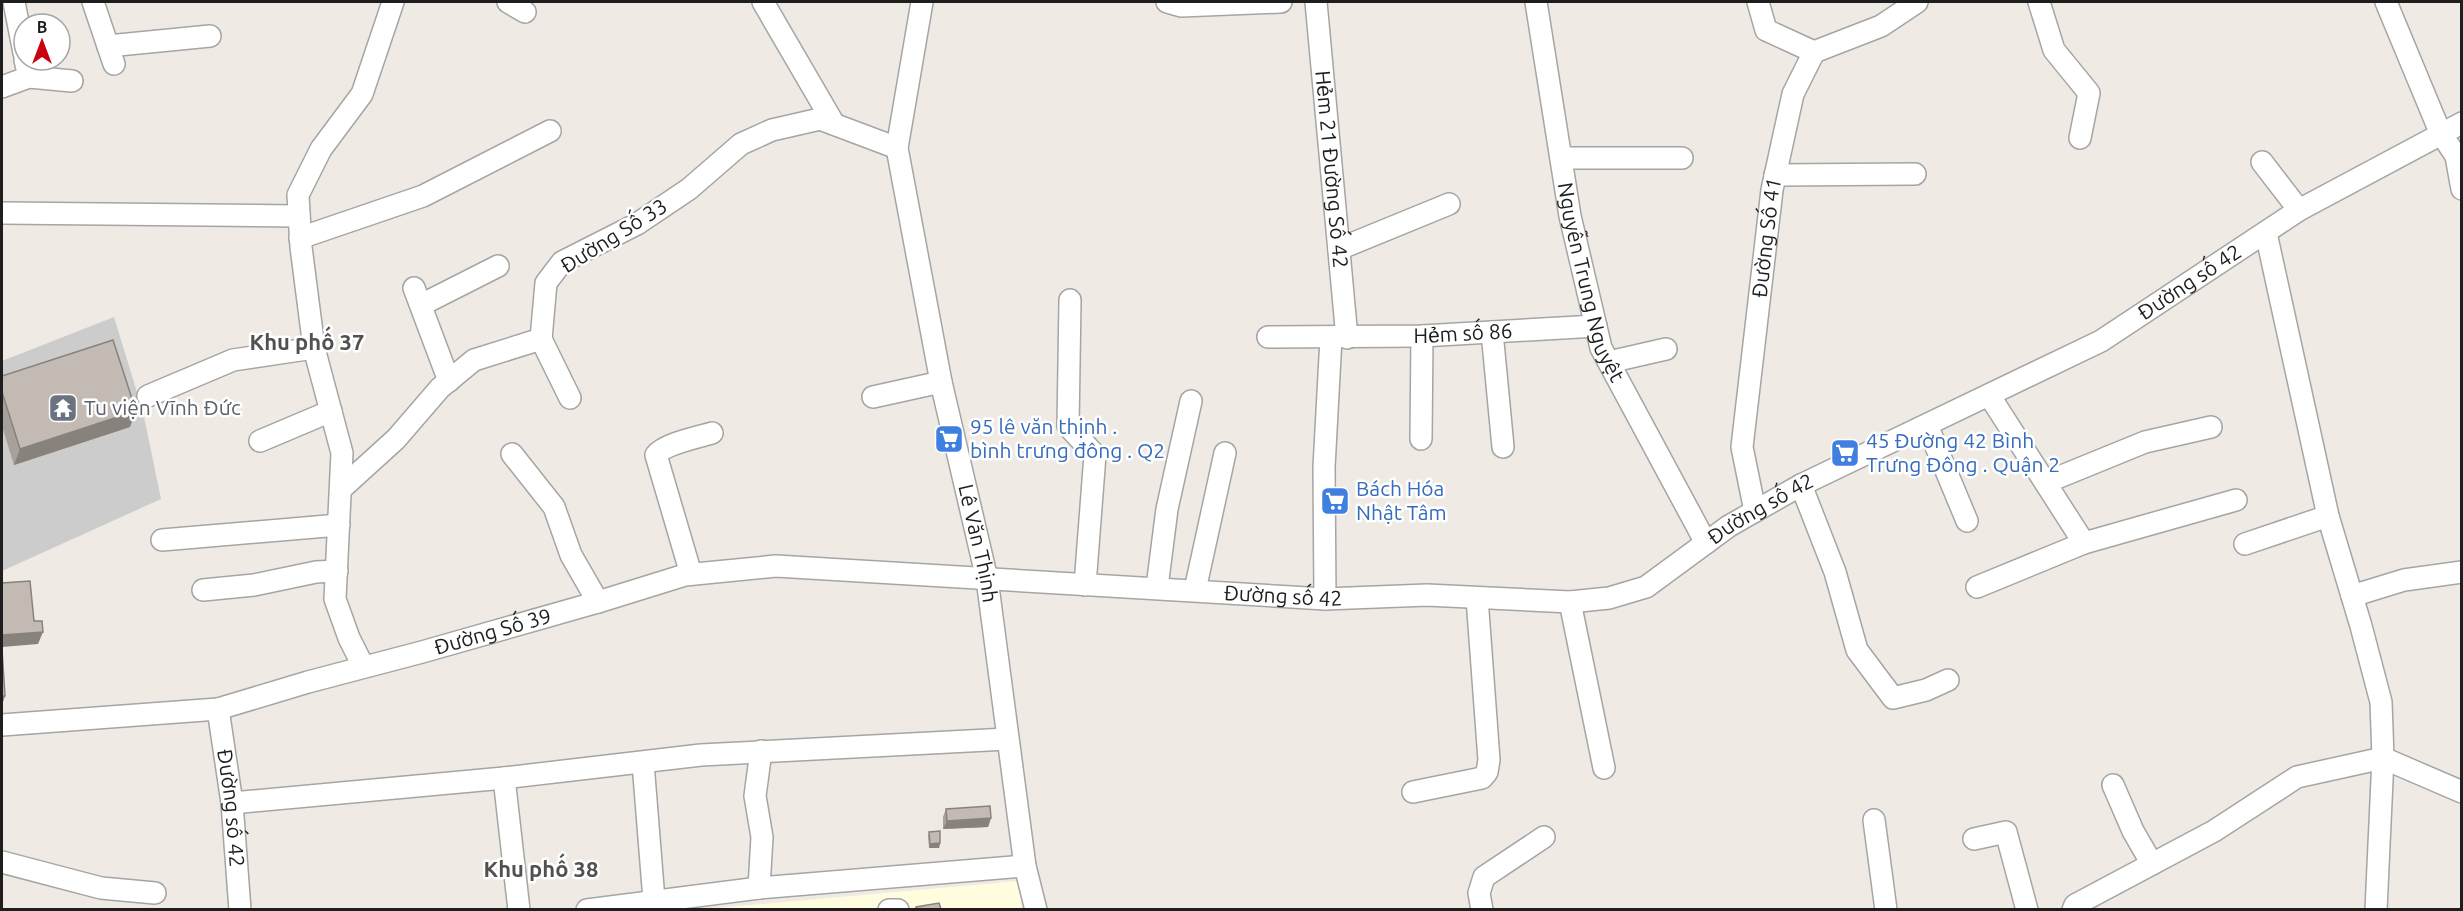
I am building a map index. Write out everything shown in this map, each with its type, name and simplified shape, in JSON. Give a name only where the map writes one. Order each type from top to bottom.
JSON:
[{"type":"street","points":[[93,2],[111,55],[210,36]]},
{"type":"street","points":[[363,666],[349,638],[335,598],[342,453],[314,348],[300,238],[298,195],[321,149],[362,94],[393,2]]},
{"type":"street","points":[[763,2],[834,124]]},
{"type":"street","name":"Lê Văn Thịnh","points":[[922,2],[897,148],[941,382],[987,579],[1025,866],[1036,909]]},
{"type":"street","points":[[1167,2],[1181,6],[1281,2]]},
{"type":"street","name":"Hẻm 21 Đường Số 42","points":[[1316,2],[1339,249],[1339,338],[1324,467],[1325,598]]},
{"type":"street","name":"Nguyễn Trung Nguyệt","points":[[1536,2],[1570,216],[1601,348],[1706,543]]},
{"type":"street","points":[[1758,2],[1766,30],[1814,52],[1881,26],[1917,2]]},
{"type":"street","points":[[2039,2],[2054,50],[2089,93],[2080,138]]},
{"type":"street","points":[[2386,2],[2440,132],[2456,156],[2462,189]]},
{"type":"street","name":"Đường Số 41","points":[[1755,511],[1742,447],[1775,175],[1793,94],[1814,52]]},
{"type":"street","points":[[2,87],[23,72]]},
{"type":"street","points":[[38,72],[72,81]]},
{"type":"street","name":"Đường Số 33","points":[[540,339],[546,283],[562,262],[637,224],[688,189],[741,144],[772,130],[820,119],[897,148]]},
{"type":"street","name":"Đường số 42","points":[[987,579],[1325,598],[1427,595],[1570,602],[1609,598],[1646,587],[1729,526],[1755,511],[1801,485],[2101,341],[2299,210],[2440,132],[2462,123]]},
{"type":"street","points":[[300,238],[423,196],[550,131]]},
{"type":"street","points":[[1561,158],[1682,158]]},
{"type":"street","points":[[2262,162],[2299,210]]},
{"type":"street","points":[[1775,175],[1915,174]]},
{"type":"street","points":[[1339,249],[1449,204]]},
{"type":"street","points":[[2,213],[299,216]]},
{"type":"street","points":[[2266,233],[2328,516],[2381,702],[2383,758],[2376,909]]},
{"type":"street","points":[[449,381],[418,297],[498,266]]},
{"type":"street","points":[[1070,300],[1068,426],[1095,455],[1085,585]]},
{"type":"street","name":"Hẻm số 86","points":[[1268,338],[1422,336],[1596,326]]},
{"type":"street","points":[[1492,332],[1503,447]]},
{"type":"street","points":[[1421,439],[1422,336]]},
{"type":"street","points":[[342,488],[396,439],[440,388],[474,360],[521,347],[540,339],[570,398]]},
{"type":"street","points":[[148,396],[233,360],[314,348]]},
{"type":"street","points":[[1609,362],[1666,349]]},
{"type":"street","points":[[873,397],[941,382]]},
{"type":"street","points":[[1989,395],[2047,482],[2084,543]]},
{"type":"street","points":[[1156,587],[1167,509],[1191,400]]},
{"type":"street","points":[[260,441],[331,411]]},
{"type":"street","points":[[1927,425],[1967,521]]},
{"type":"street","points":[[2047,482],[2145,442],[2211,427]]},
{"type":"street","points":[[692,574],[656,455],[657,452],[666,448],[712,433]]},
{"type":"street","points":[[1195,590],[1224,453]]},
{"type":"street","points":[[512,454],[554,507],[571,555],[598,602]]},
{"type":"street","points":[[1801,485],[1835,572],[1857,650],[1893,698],[1926,690],[1948,680]]},
{"type":"street","points":[[1977,587],[2084,543],[2236,500]]},
{"type":"street","points":[[2245,544],[2328,516]]},
{"type":"street","points":[[162,540],[339,525]]},
{"type":"street","name":"Đường Số 39","points":[[2,725],[218,709],[692,574],[776,566],[987,579]]},
{"type":"street","points":[[203,590],[254,585],[308,573],[337,571]]},
{"type":"street","points":[[2352,596],[2404,580],[2462,572]]},
{"type":"street","points":[[1413,792],[1482,778],[1487,772],[1489,760],[1477,598]]},
{"type":"street","points":[[1570,602],[1604,768]]},
{"type":"street","name":"Đường số 42","points":[[218,709],[232,803],[240,909]]},
{"type":"street","points":[[232,803],[504,778],[701,755],[1007,739]]},
{"type":"street","points":[[759,888],[762,837],[755,796],[761,751]]},
{"type":"street","points":[[2073,909],[2075,905],[2214,831],[2297,777],[2383,758],[2462,792]]},
{"type":"street","points":[[643,763],[654,900]]},
{"type":"street","points":[[504,778],[519,909]]},
{"type":"street","points":[[2113,785],[2133,831],[2152,864]]},
{"type":"street","points":[[1874,820],[1886,909]]},
{"type":"street","points":[[1974,839],[2006,832],[2027,909]]},
{"type":"street","points":[[1482,909],[1479,894],[1484,877],[1544,837]]},
{"type":"street","points":[[2,861],[101,888],[155,894]]},
{"type":"street","points":[[587,909],[759,888],[1025,866]]},
{"type":"street","points":[[889,909],[898,909]]},
{"type":"shaded area","name":"Tu viện Vĩnh Đức","points":[[114,317],[143,412],[161,499],[2,571],[2,361]]},
{"type":"shaded area","points":[[1018,881],[1022,909],[695,910]]},
{"type":"building","name":"Tu viện Vĩnh Đức","points":[[113,340],[136,411],[20,449],[2,392],[2,376]]},
{"type":"building","points":[[30,581],[34,621],[42,621],[43,632],[2,635],[2,583]]},
{"type":"building","points":[[2,649],[5,696],[2,696]]},
{"type":"building","points":[[990,806],[991,818],[947,821],[946,809]]},
{"type":"building","points":[[940,831],[940,843],[930,844],[929,832]]},
{"type":"building","points":[[939,903],[941,909],[916,909],[916,907]]},
{"type":"place","name":"Tu viện Vĩnh Đức","points":[[63,408]]},
{"type":"place","name":"95 lê văn thịnh . bình trưng đông . Q2","points":[[949,439]]},
{"type":"place","name":"45 Đường 42 Bình Trưng Đông . Quận 2","points":[[1845,453]]},
{"type":"place","name":"Bách Hóa Nhật Tâm","points":[[1335,501]]},
{"type":"district","name":"Khu phố 37","points":[[307,342]]},
{"type":"district","name":"Khu phố 38","points":[[541,869]]}]
